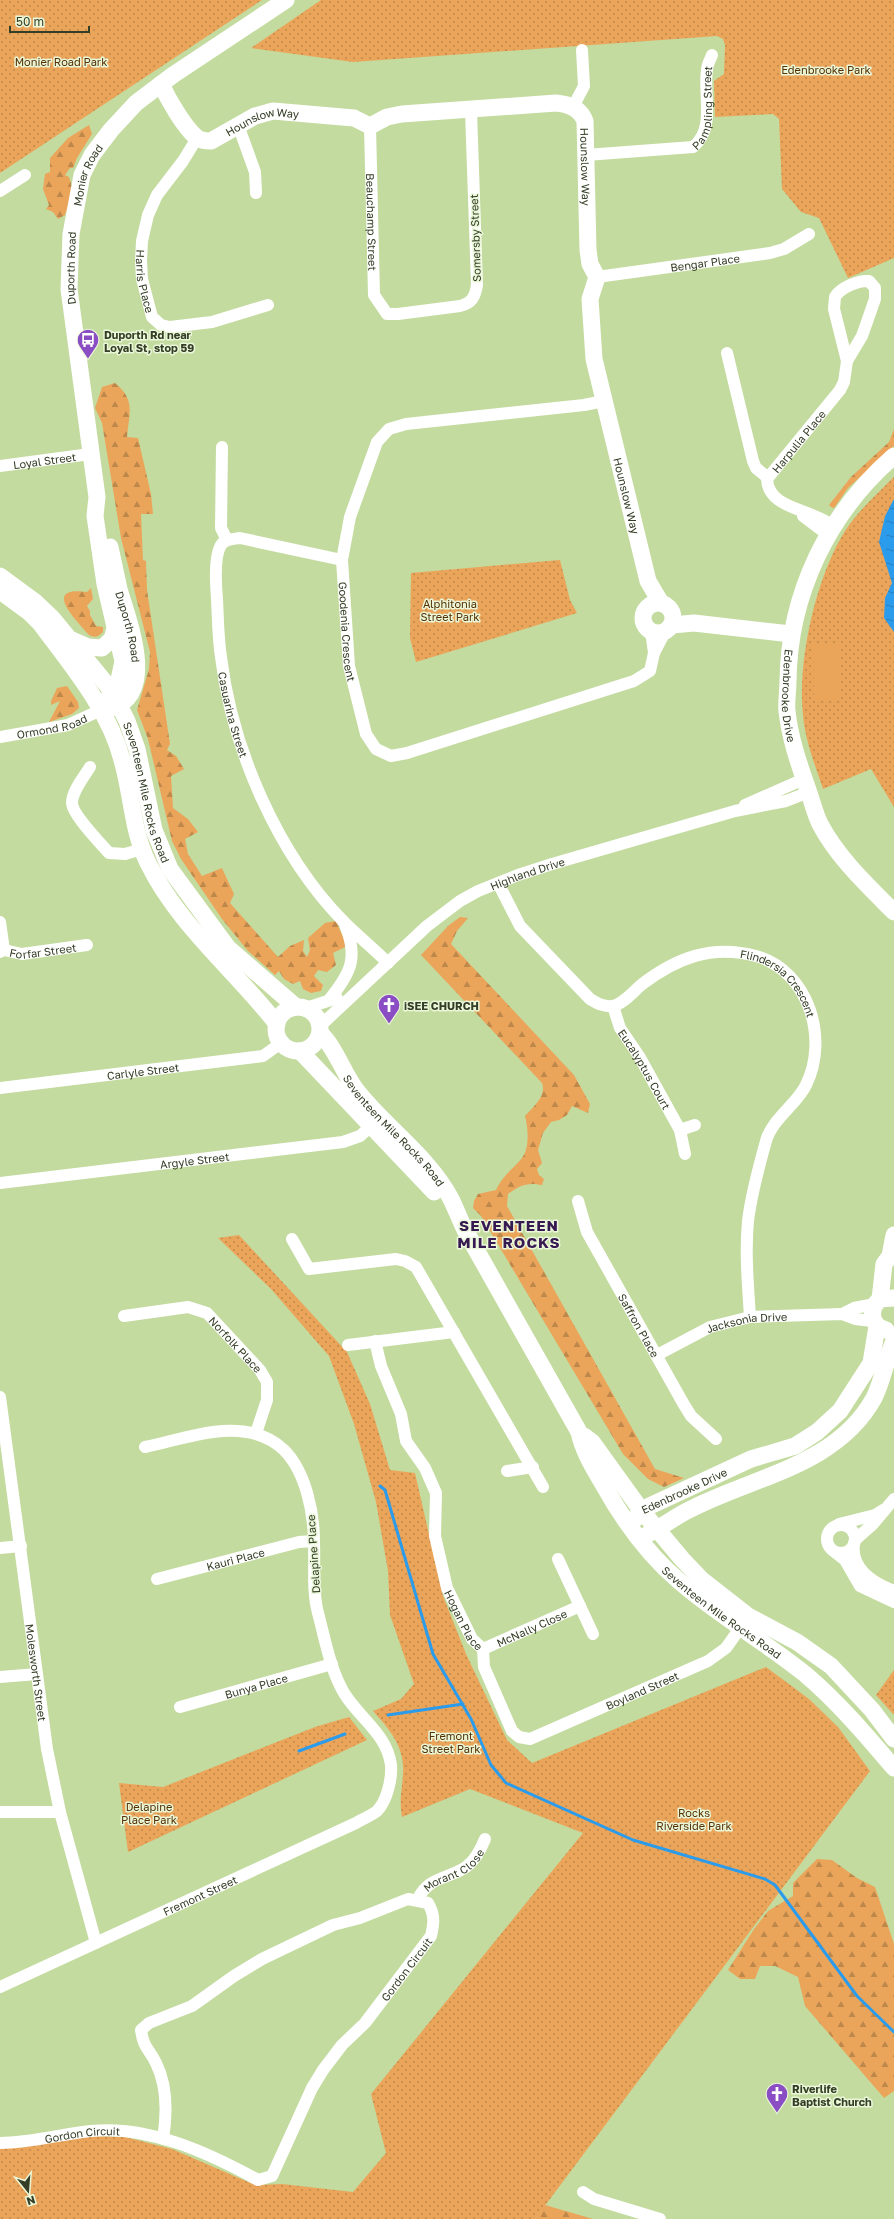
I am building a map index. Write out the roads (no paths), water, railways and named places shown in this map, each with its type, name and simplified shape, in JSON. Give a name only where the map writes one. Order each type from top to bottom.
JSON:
[{"type":"main road","name":"Monier Road","points":[[163,88],[286,0]]},
{"type":"main road","name":"Monier Road","points":[[77,207],[82,175],[92,155],[110,130],[136,103],[163,88],[299,0]]},
{"type":"main road","points":[[163,88],[197,138]]},
{"type":"main road","points":[[370,126],[387,117],[402,114],[471,111],[556,103],[573,107]]},
{"type":"main road","name":"Hounslow Way","points":[[573,107],[583,115],[585,121],[588,250],[590,264],[597,277],[590,299],[594,359],[648,581],[661,619]]},
{"type":"main road","name":"Hounslow Way","points":[[197,138],[204,141],[211,140],[255,116],[273,111],[354,118],[370,126]]},
{"type":"main road","name":"Duporth Road","points":[[77,207],[71,234],[69,289],[90,454],[97,497],[105,516],[117,581],[134,642],[137,661],[133,687],[116,698]]},
{"type":"main road","name":"Edenbrooke Drive","points":[[894,456],[869,479],[830,530],[810,570],[791,634],[788,655],[787,710],[795,754],[820,823],[842,857],[894,912]]},
{"type":"main road","name":"Duporth Road","points":[[97,497],[95,516],[105,584],[116,625],[123,661],[116,698]]},
{"type":"main road","name":"Seventeen Mile Rocks Road","points":[[0,576],[34,601],[72,640],[116,698],[137,749],[157,842],[170,869],[228,948],[301,1008]]},
{"type":"main road","name":"Seventeen Mile Rocks Road","points":[[0,591],[29,612],[40,624],[101,710],[112,730],[122,760],[142,849],[164,893],[187,925],[241,981],[277,1024]]},
{"type":"main road","points":[[661,619],[791,634]]},
{"type":"main road","points":[[72,640],[88,648],[102,648],[112,639],[116,625]]},
{"type":"main road","points":[[101,710],[116,698]]},
{"type":"main road","points":[[301,1008],[315,1015],[320,1029],[313,1045],[300,1051],[287,1048],[281,1043],[276,1031],[277,1024],[284,1012],[301,1008]]},
{"type":"main road","name":"Seventeen Mile Rocks Road","points":[[320,1029],[343,1070],[376,1121],[465,1230],[579,1432],[582,1447],[611,1499],[632,1531],[654,1557],[679,1581],[745,1621],[797,1642],[831,1666],[872,1710],[894,1739]]},
{"type":"main road","name":"Seventeen Mile Rocks Road","points":[[300,1051],[376,1121]]},
{"type":"main road","points":[[883,1300],[884,1264],[890,1256],[894,1235]]},
{"type":"main road","points":[[890,1256],[894,1265],[894,1289]]},
{"type":"main road","name":"Edenbrooke Drive","points":[[883,1300],[872,1315],[875,1323],[871,1363],[840,1411],[817,1432],[795,1446],[751,1459],[641,1510],[635,1518],[632,1531],[647,1534],[692,1508],[811,1459],[834,1443],[857,1422],[873,1398],[883,1376],[894,1341]]},
{"type":"main road","points":[[875,1323],[886,1330],[894,1330]]},
{"type":"main road","name":"Seventeen Mile Rocks Road","points":[[579,1432],[592,1442],[641,1510],[682,1559],[745,1621],[838,1704],[894,1768]]},
{"type":"street","points":[[573,107],[584,86],[582,50]]},
{"type":"street","name":"Pampling Street","points":[[586,155],[693,146],[701,140],[706,130],[707,69],[712,55]]},
{"type":"street","name":"Somersby Street","points":[[387,314],[460,306],[468,304],[475,296],[477,285],[471,111]]},
{"type":"street","points":[[238,125],[255,172],[256,193]]},
{"type":"street","name":"Beauchamp Street","points":[[370,126],[374,295],[387,314]]},
{"type":"street","name":"Harris Place","points":[[197,138],[183,161],[157,195],[148,215],[142,241],[141,261],[142,279],[152,317],[161,325],[170,327],[212,322],[268,305]]},
{"type":"street","points":[[0,191],[25,175]]},
{"type":"street","name":"Bengar Place","points":[[597,277],[770,254],[784,249],[809,234]]},
{"type":"street","name":"Harpulia Place","points":[[830,530],[774,497],[769,489],[768,477],[840,390],[846,375],[848,361],[861,338],[875,299],[875,288],[869,281],[860,282],[842,290],[835,296],[835,313],[848,361]]},
{"type":"street","points":[[726,353],[753,461],[756,468],[768,477]]},
{"type":"street","name":"Goodenia Crescent","points":[[604,401],[584,405],[406,424],[389,429],[377,442],[350,518],[342,560],[349,666],[366,734],[376,749],[391,756],[407,753],[634,681],[650,671],[661,619]]},
{"type":"street","points":[[222,447],[221,528],[227,540],[240,538],[342,560]]},
{"type":"street","name":"Loyal Street","points":[[0,466],[90,454]]},
{"type":"street","name":"Casuarina Street","points":[[227,540],[221,545],[217,556],[216,588],[221,657],[232,717],[250,772],[280,835],[316,890],[344,922],[388,963]]},
{"type":"street","name":"Ormond Road","points":[[0,737],[68,726],[101,710]]},
{"type":"street","name":"Seventeen Mile Rocks Road","points":[[90,767],[74,795],[72,804],[76,813],[109,854],[125,854],[142,849]]},
{"type":"street","name":"Highland Drive","points":[[320,1029],[352,994],[388,963],[427,926],[460,901],[498,883],[538,868],[735,810],[786,800],[807,786]]},
{"type":"street","points":[[498,883],[520,926],[590,999],[601,1006],[613,1006]]},
{"type":"street","points":[[0,922],[2,951]]},
{"type":"street","points":[[329,1000],[342,983],[350,968],[352,952],[350,938],[344,922]]},
{"type":"street","name":"Forfar Street","points":[[2,951],[22,954],[87,945]]},
{"type":"street","name":"Flindersia Crescent","points":[[613,1006],[662,971],[685,959],[710,952],[736,951],[764,959],[793,980],[803,994],[812,1016],[816,1038],[814,1060],[806,1086],[782,1114],[766,1139],[748,1220],[746,1257],[750,1317]]},
{"type":"street","name":"Highland Drive","points":[[301,1008],[352,994]]},
{"type":"street","name":"Eucalyptus Court","points":[[613,1006],[620,1028],[639,1056],[680,1130],[685,1154]]},
{"type":"street","name":"Carlyle Street","points":[[0,1088],[264,1056],[281,1043]]},
{"type":"street","name":"Argyle Street","points":[[0,1183],[342,1142],[360,1136],[376,1121]]},
{"type":"street","points":[[680,1130],[695,1125]]},
{"type":"street","name":"Saffron Place","points":[[578,1201],[587,1232],[691,1416],[716,1440]]},
{"type":"street","points":[[292,1239],[309,1269],[396,1259],[405,1260],[416,1267],[533,1466],[543,1487]]},
{"type":"street","name":"Jacksonia Drive","points":[[842,1314],[854,1308],[883,1300]]},
{"type":"street","name":"Norfolk Place","points":[[124,1316],[188,1307],[207,1313],[260,1370],[267,1382],[267,1400],[256,1433]]},
{"type":"street","name":"Jacksonia Drive","points":[[657,1355],[710,1327],[750,1317],[842,1314],[855,1319],[875,1323]]},
{"type":"street","points":[[348,1345],[454,1332]]},
{"type":"street","name":"Hogan Place","points":[[375,1341],[381,1366],[401,1414],[406,1441],[425,1468],[436,1494],[435,1536],[447,1588],[472,1639],[483,1649],[484,1666],[512,1731],[519,1737]]},
{"type":"street","name":"Molesworth Street","points":[[0,1397],[1,1417],[21,1546],[47,1749],[60,1812],[96,1943]]},
{"type":"street","name":"Delapine Place","points":[[145,1447],[223,1431],[256,1433],[284,1450],[295,1465],[304,1484],[313,1519],[317,1610],[332,1664],[343,1691],[352,1705],[379,1734],[387,1749],[391,1775],[388,1790]]},
{"type":"street","points":[[507,1471],[533,1466]]},
{"type":"street","points":[[835,1552],[846,1552],[873,1524],[883,1510],[894,1499]]},
{"type":"street","points":[[883,1510],[875,1515],[839,1524],[831,1528],[826,1535],[827,1544],[845,1560],[860,1586],[894,1602]]},
{"type":"street","points":[[839,1524],[851,1529],[854,1542],[854,1555],[859,1568],[876,1583],[894,1591]]},
{"type":"street","name":"Kauri Place","points":[[157,1578],[299,1542],[314,1541]]},
{"type":"street","points":[[0,1548],[21,1546]]},
{"type":"street","name":"McNally Close","points":[[558,1559],[593,1634]]},
{"type":"street","name":"McNally Close","points":[[483,1649],[580,1606]]},
{"type":"street","name":"Boyland Street","points":[[519,1737],[530,1739],[633,1695],[708,1660],[726,1648],[745,1621]]},
{"type":"street","name":"Bunya Place","points":[[180,1707],[332,1664]]},
{"type":"street","points":[[0,1677],[37,1674]]},
{"type":"street","name":"Fremont Street","points":[[0,1987],[356,1823],[377,1810],[388,1790]]},
{"type":"street","points":[[0,1812],[60,1812]]},
{"type":"street","name":"Morant Close","points":[[418,1899],[423,1888],[436,1880],[467,1867],[478,1855],[485,1839]]},
{"type":"street","points":[[163,2139],[166,2099],[156,2063],[145,2047],[141,2030],[149,2023],[192,2006],[234,1976],[262,1959],[333,1925],[360,1918],[408,1899],[418,1899]]},
{"type":"street","name":"Gordon Circuit","points":[[0,2143],[91,2131],[120,2130],[163,2139],[242,2170],[258,2180],[272,2176],[312,2088],[323,2070],[342,2045],[365,2023],[431,1936],[434,1922],[433,1912],[428,1903],[418,1899]]},
{"type":"street","points":[[583,2192],[594,2199],[660,2219]]},
{"type":"water","points":[[894,499],[894,632],[884,618],[885,598],[892,583],[879,542],[885,516]]},
{"type":"waterway","points":[[380,1486],[385,1490],[433,1654],[471,1719],[491,1765],[506,1783],[633,1840],[765,1879],[775,1885],[857,1996],[894,2032]]},
{"type":"waterway","points":[[388,1715],[463,1704]]},
{"type":"waterway","points":[[299,1751],[345,1734]]},
{"type":"place","name":"Duporth Rd near Loyal St, stop 59","points":[[88,360]]},
{"type":"place","name":"iSEE CHURCH","points":[[389,1024]]},
{"type":"place","name":"Riverlife Baptist Church","points":[[777,2114]]},
{"type":"district","name":"SEVENTEEN MILE ROCKS","points":[[509,1234]]},
{"type":"park label","name":"Monier Road Park","points":[[61,61]]},
{"type":"park label","name":"Edenbrooke Park","points":[[826,69]]},
{"type":"park label","name":"Alphitonia Street Park","points":[[450,609]]},
{"type":"park label","name":"Fremont Street Park","points":[[451,1741]]},
{"type":"park label","name":"Delapine Place Park","points":[[149,1812]]},
{"type":"park label","name":"Rocks Riverside Park","points":[[694,1818]]}]
